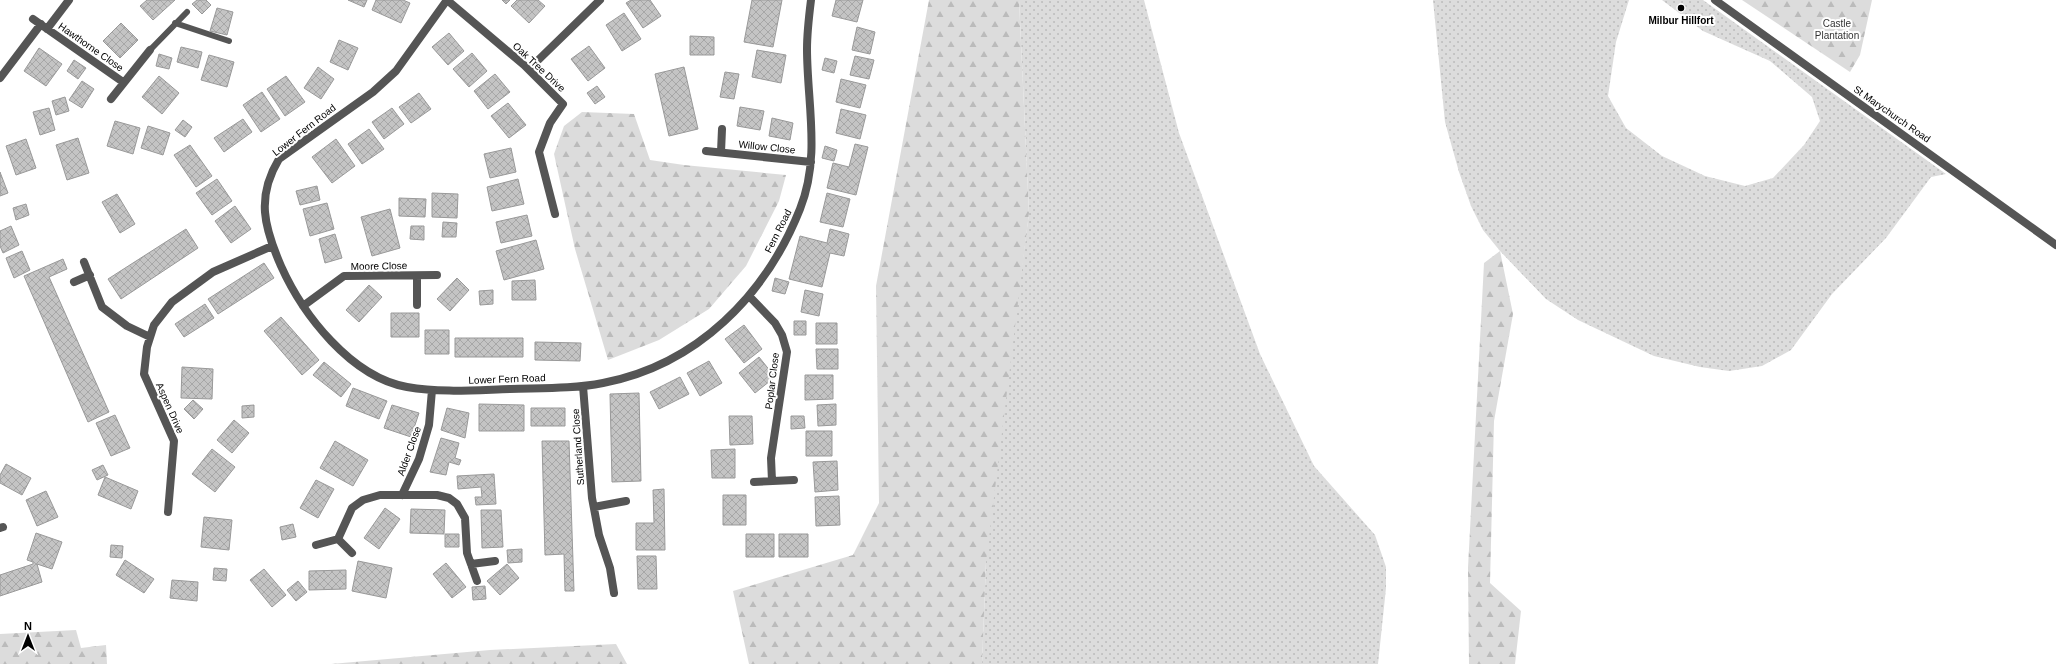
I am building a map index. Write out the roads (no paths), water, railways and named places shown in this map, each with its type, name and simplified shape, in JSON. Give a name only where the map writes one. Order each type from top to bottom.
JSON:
[{"type":"street","name":"Hawthorne Close","points":[[44,26],[69,0]]},
{"type":"street","name":"Oak Tree Drive","points":[[447,0],[529,70],[563,104],[550,123],[539,152],[555,214]]},
{"type":"street","name":"Lower Fern Road","points":[[447,0],[396,71],[374,92],[279,159],[270,174],[264,216],[272,246],[286,278],[303,306],[325,336],[354,362],[382,379],[406,387],[446,391],[583,386]]},
{"type":"street","points":[[529,70],[600,0]]},
{"type":"street","name":"Fern Road","points":[[583,386],[604,383],[642,372],[676,356],[709,336],[742,305],[782,251],[801,206],[813,155],[807,51],[808,22],[811,0]]},
{"type":"street","name":"St Marychurch Road","points":[[1715,0],[2056,245]]},
{"type":"street","name":"Hawthorne Close","points":[[33,19],[123,82]]},
{"type":"street","points":[[0,78],[44,26]]},
{"type":"street","name":"Hawthorne Close","points":[[111,99],[150,50]]},
{"type":"street","points":[[721,152],[722,129]]},
{"type":"street","name":"Willow Close","points":[[706,151],[811,162]]},
{"type":"street","name":"Aspen Drive","points":[[168,512],[174,441],[144,374],[154,324],[172,302],[212,272],[272,246]]},
{"type":"street","points":[[84,262],[102,307],[127,326],[150,338]]},
{"type":"street","points":[[74,282],[90,275]]},
{"type":"street","name":"Moore Close","points":[[303,306],[344,276],[437,275]]},
{"type":"street","name":"Moore Close","points":[[417,276],[417,305]]},
{"type":"street","name":"Poplar Close","points":[[749,296],[775,323],[782,335],[787,352],[772,458],[772,481]]},
{"type":"street","name":"Sutherland Close","points":[[583,386],[594,506],[599,535],[610,568],[614,593]]},
{"type":"street","name":"Alder Close","points":[[402,495],[419,459],[429,425],[432,390]]},
{"type":"street","points":[[754,482],[794,480]]},
{"type":"street","points":[[338,539],[352,508],[363,500],[380,495],[437,495],[448,498],[457,504],[465,518],[467,553],[477,581]]},
{"type":"street","points":[[594,506],[626,501]]},
{"type":"street","points":[[316,545],[338,539]]},
{"type":"street","points":[[338,539],[352,553]]},
{"type":"street","points":[[471,564],[495,562]]},
{"type":"lane","points":[[150,50],[187,12]]},
{"type":"lane","points":[[176,23],[229,41]]},
{"type":"place","name":"Milbur Hillfort","points":[[1681,8]]},
{"type":"park label","name":"Castle Plantation","points":[[1837,28]]}]
